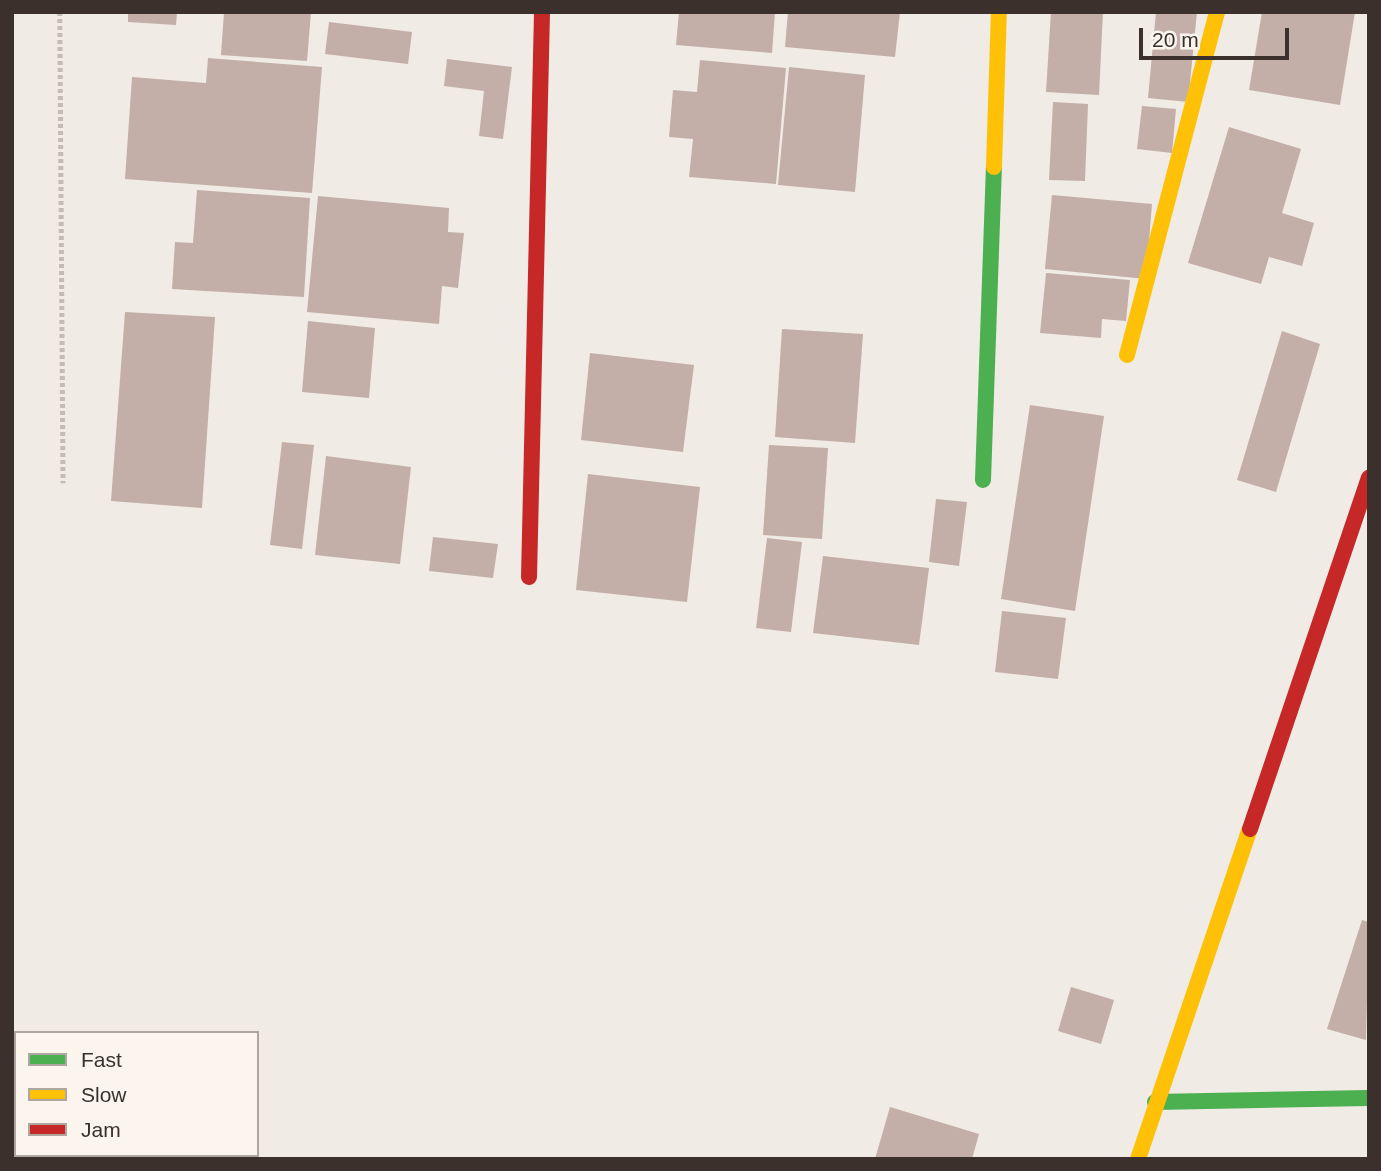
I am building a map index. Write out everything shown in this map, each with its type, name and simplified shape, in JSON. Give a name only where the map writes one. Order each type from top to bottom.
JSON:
[{"type":"street","points":[[529,577],[542,12]]},
{"type":"street","points":[[983,480],[999,12]]},
{"type":"street","points":[[1127,355],[1217,12]]},
{"type":"street","points":[[1138,1159],[1155,1102],[1369,478]]},
{"type":"street","points":[[1155,1102],[1369,1098]]},
{"type":"path","points":[[60,12],[63,483]]},
{"type":"building","points":[[128,12],[177,12],[176,25],[128,22]]},
{"type":"building","points":[[224,12],[311,12],[307,61],[221,55]]},
{"type":"building","points":[[679,12],[775,12],[772,53],[676,45]]},
{"type":"building","points":[[788,12],[900,12],[895,57],[785,47]]},
{"type":"building","points":[[1051,12],[1103,12],[1099,95],[1046,92]]},
{"type":"building","points":[[1156,12],[1197,12],[1188,102],[1148,98]]},
{"type":"building","points":[[1262,12],[1355,12],[1340,105],[1249,90]]},
{"type":"building","points":[[329,22],[412,32],[408,64],[325,54]]},
{"type":"building","points":[[208,58],[322,67],[312,193],[125,179],[132,77],[206,83]]},
{"type":"building","points":[[447,59],[512,67],[503,139],[479,136],[484,91],[444,86]]},
{"type":"building","points":[[700,60],[786,68],[776,184],[689,177],[693,139],[669,137],[673,90],[697,92]]},
{"type":"building","points":[[789,67],[865,75],[855,192],[778,185]]},
{"type":"building","points":[[1053,102],[1088,104],[1085,181],[1049,180]]},
{"type":"building","points":[[1142,106],[1176,109],[1172,153],[1137,149]]},
{"type":"building","points":[[1229,127],[1301,149],[1282,213],[1314,223],[1302,266],[1269,257],[1261,284],[1188,263]]},
{"type":"building","points":[[197,190],[310,198],[304,297],[172,289],[175,242],[193,243]]},
{"type":"building","points":[[1052,195],[1152,204],[1146,279],[1045,269]]},
{"type":"building","points":[[318,196],[449,208],[448,232],[464,233],[458,288],[442,286],[439,324],[307,312]]},
{"type":"building","points":[[1046,273],[1130,280],[1126,321],[1102,319],[1101,338],[1040,333]]},
{"type":"building","points":[[125,312],[215,317],[202,508],[111,501]]},
{"type":"building","points":[[308,321],[375,328],[369,398],[302,392]]},
{"type":"building","points":[[782,329],[863,334],[855,443],[775,437]]},
{"type":"building","points":[[1282,331],[1320,344],[1276,492],[1237,480]]},
{"type":"building","points":[[590,353],[694,365],[683,452],[581,440]]},
{"type":"building","points":[[1030,405],[1104,416],[1075,611],[1001,599]]},
{"type":"building","points":[[282,442],[314,445],[302,549],[270,545]]},
{"type":"building","points":[[769,445],[828,448],[822,539],[763,535]]},
{"type":"building","points":[[326,456],[411,467],[400,564],[315,555]]},
{"type":"building","points":[[588,474],[700,487],[687,602],[576,590]]},
{"type":"building","points":[[936,499],[967,502],[959,566],[929,562]]},
{"type":"building","points":[[433,537],[498,544],[493,578],[429,571]]},
{"type":"building","points":[[767,538],[802,542],[791,632],[756,628]]},
{"type":"building","points":[[823,556],[929,568],[919,645],[813,633]]},
{"type":"building","points":[[1002,611],[1066,618],[1058,679],[995,672]]},
{"type":"building","points":[[1362,920],[1369,922],[1366,1040],[1327,1029]]},
{"type":"building","points":[[1071,987],[1114,1000],[1101,1044],[1058,1031]]},
{"type":"building","points":[[890,1107],[979,1134],[972,1159],[875,1159]]},
{"type":"traffic: fast","points":[[983,480],[994,167]]},
{"type":"traffic: fast","points":[[1155,1102],[1369,1098]]},
{"type":"traffic: slow","points":[[994,167],[999,12]]},
{"type":"traffic: slow","points":[[1127,355],[1217,12]]},
{"type":"traffic: slow","points":[[1138,1159],[1250,829]]},
{"type":"traffic: jam","points":[[529,577],[542,12]]},
{"type":"traffic: jam","points":[[1250,829],[1369,478]]}]
